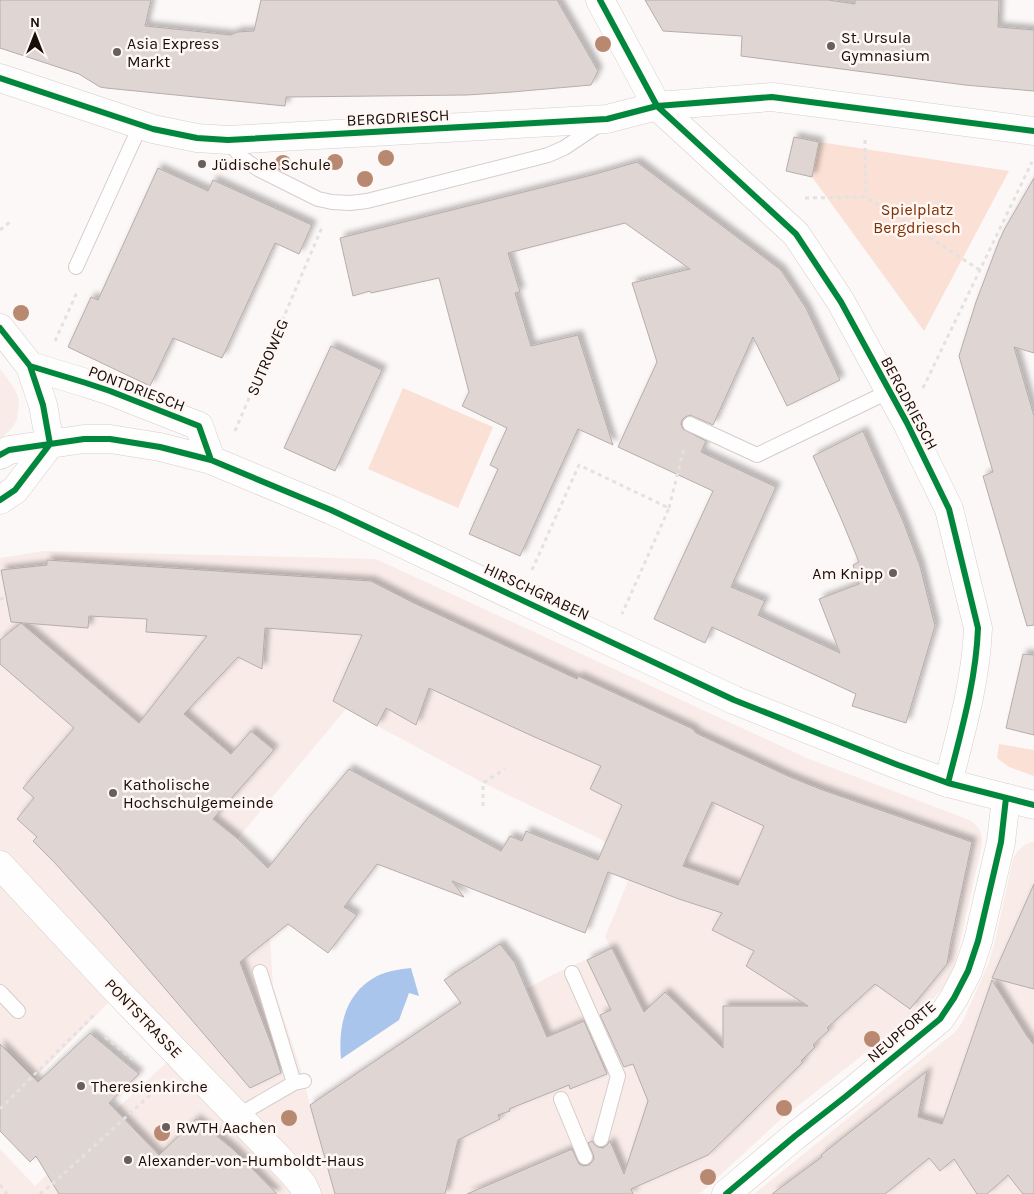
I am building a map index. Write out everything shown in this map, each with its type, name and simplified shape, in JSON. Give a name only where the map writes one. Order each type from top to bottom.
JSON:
[{"type":"street","points":[[600,0],[657,106]]},
{"type":"street","points":[[0,78],[141,124]]},
{"type":"street","name":"BERGDRIESCH","points":[[141,124],[197,138],[228,140],[607,120],[657,106],[772,98],[1034,131]]},
{"type":"street","name":"BERGDRIESCH","points":[[657,106],[796,234],[841,302],[907,423],[949,509],[978,628],[977,647],[968,702],[948,783]]},
{"type":"street","points":[[0,328],[30,366],[43,405],[50,444],[15,490],[0,500]]},
{"type":"street","name":"PONTDRIESCH","points":[[30,366],[110,391],[199,426],[216,462]]},
{"type":"street","name":"HIRSCHGRABEN","points":[[0,455],[9,450],[84,439],[110,439],[160,446],[216,462],[330,510],[734,700],[948,783],[1034,805]]},
{"type":"street","name":"NEUPFORTE","points":[[726,1194],[940,1019],[954,998],[968,971],[978,941],[1000,842],[1006,798]]},
{"type":"street","name":"PONTSTRASSE","points":[[0,865],[118,992],[292,1171],[307,1194]]},
{"type":"lane","name":"BERGDRIESCH","points":[[228,140],[241,157],[258,169],[318,198],[332,202],[350,203],[367,201],[548,154],[564,148],[607,120]]},
{"type":"lane","points":[[76,267],[141,124]]},
{"type":"lane","points":[[690,424],[757,455],[890,391]]},
{"type":"lane","points":[[237,1116],[299,1082],[260,972]]},
{"type":"lane","points":[[572,973],[618,1076],[600,1139]]},
{"type":"lane","points":[[0,992],[18,1011]]},
{"type":"lane","points":[[561,1100],[585,1156]]},
{"type":"path","points":[[864,109],[866,197]]},
{"type":"path","points":[[757,198],[866,197],[980,270]]},
{"type":"path","points":[[0,230],[10,222]]},
{"type":"path","points":[[610,641],[669,508],[690,424]]},
{"type":"path","points":[[520,598],[579,465],[669,508]]},
{"type":"path","points":[[0,599],[6,598]]},
{"type":"path","points":[[483,806],[483,783],[505,769]]},
{"type":"path","points":[[0,1109],[74,1036]]},
{"type":"path","points":[[105,1037],[136,1062]]},
{"type":"path","points":[[116,1054],[120,1049]]},
{"type":"path","points":[[40,1194],[186,1063]]},
{"type":"path","points":[[0,1185],[7,1194]]},
{"type":"shaded area","points":[[0,369],[14,388],[19,404],[17,419],[13,427],[0,439]]},
{"type":"shaded area","points":[[43,551],[376,559],[809,759],[967,819],[979,829],[982,845],[955,964],[949,978],[934,998],[781,1119],[702,1192],[696,1194],[318,1194],[0,849],[0,558]],"holes":[[[346,709],[483,783],[638,857],[605,937],[611,948],[526,989],[515,963],[500,944],[444,980],[461,1003],[310,1105],[302,1073],[273,986],[270,938],[236,858],[247,847],[238,838]]]},
{"type":"shaded area","points":[[1034,842],[1034,1194],[754,1194],[955,1032],[962,1023],[989,962],[1013,859],[1023,846]]},
{"type":"shaded area","points":[[0,881],[111,1000],[0,1114]]},
{"type":"shaded area","name":"RWTH Aachen","points":[[169,1060],[296,1194],[0,1194],[0,1149],[35,1186]]},
{"type":"green space","name":"Spielplatz Bergdriesch","points":[[819,142],[1009,171],[924,331],[812,177]]},
{"type":"green space","points":[[403,388],[493,427],[458,508],[368,469]]},
{"type":"green space","points":[[999,744],[1034,750],[1034,776],[1009,767],[997,758]]},
{"type":"water","points":[[411,968],[419,996],[409,993],[399,1020],[341,1059],[340,1047],[343,1023],[346,1011],[357,991],[377,976],[394,970]]},
{"type":"building","points":[[0,0],[151,0],[145,26],[231,35],[237,32],[254,31],[261,0],[557,0],[598,71],[591,85],[467,95],[286,97],[285,106],[106,88],[100,87],[79,74],[0,48]]},
{"type":"building","name":"St. Ursula Gymnasium","points":[[645,0],[828,0],[855,4],[855,0],[999,0],[998,27],[1034,30],[1034,91],[965,85],[741,56],[742,36],[663,31]]},
{"type":"building","points":[[794,137],[819,142],[812,177],[786,171]]},
{"type":"building","points":[[637,162],[781,270],[806,308],[840,380],[787,406],[753,337],[713,425],[690,415],[682,420],[683,429],[706,441],[701,452],[776,487],[731,587],[765,601],[758,615],[840,653],[819,599],[859,584],[853,565],[859,562],[813,456],[863,431],[903,521],[920,566],[935,626],[906,723],[852,706],[856,694],[712,627],[705,643],[654,619],[713,491],[618,447],[657,362],[632,283],[690,269],[625,223],[508,253],[520,292],[515,293],[531,346],[578,335],[613,445],[578,429],[520,556],[469,534],[498,469],[490,465],[507,428],[462,406],[469,392],[439,278],[353,296],[340,238]]},
{"type":"building","points":[[158,168],[208,191],[213,180],[312,225],[299,254],[275,243],[222,358],[173,338],[150,386],[68,347],[91,297],[98,300]]},
{"type":"building","points":[[1034,178],[1034,353],[1014,347],[1034,416],[1034,625],[1027,626],[983,476],[993,472],[959,356],[976,302],[999,241]]},
{"type":"building","points":[[331,346],[382,370],[335,471],[284,448]]},
{"type":"building","points":[[47,560],[371,581],[577,679],[578,676],[693,729],[696,733],[788,776],[972,842],[947,964],[910,1009],[875,984],[827,1028],[829,1030],[813,1045],[815,1047],[801,1061],[803,1062],[708,1155],[631,1189],[633,1194],[467,1194],[572,1149],[579,1164],[583,1166],[589,1165],[594,1159],[588,1143],[592,1141],[598,1147],[603,1148],[610,1141],[624,1174],[648,1101],[633,1064],[624,1067],[600,1015],[611,1010],[587,960],[612,948],[644,1012],[665,992],[723,1048],[723,1006],[808,1006],[746,966],[754,951],[712,930],[722,913],[608,872],[585,933],[452,881],[464,897],[377,864],[344,907],[357,915],[328,953],[288,924],[240,962],[281,1073],[250,1088],[108,922],[33,841],[37,837],[17,819],[34,798],[23,788],[74,728],[0,664],[0,640],[21,623],[139,723],[207,636],[146,632],[147,619],[89,616],[88,628],[11,622],[1,570],[47,565]],"holes":[[[265,628],[362,635],[333,701],[377,726],[386,708],[416,725],[429,688],[601,766],[590,789],[622,805],[598,860],[526,831],[522,841],[510,836],[501,851],[349,769],[268,868],[238,839],[213,819],[274,750],[251,731],[231,754],[184,714],[238,657],[262,669]],[[712,802],[764,826],[738,885],[683,866]]]},
{"type":"building","points":[[1023,654],[1034,655],[1034,735],[1006,728]]},
{"type":"building","points":[[1034,884],[1034,989],[992,978]]},
{"type":"building","points":[[500,944],[515,963],[547,1037],[584,1021],[607,1074],[570,1089],[569,1085],[509,1109],[510,1111],[498,1115],[500,1119],[458,1140],[445,1194],[335,1194],[310,1105],[461,1003],[444,980]]},
{"type":"building","points":[[992,980],[1034,1045],[1034,1194],[1023,1194],[1008,1175],[987,1194],[977,1194],[954,1159],[940,1171],[929,1158],[885,1194],[772,1194],[822,1157],[821,1155],[927,1071],[918,1117],[942,1124]]},
{"type":"building","points":[[90,1033],[139,1074],[109,1103],[159,1155],[196,1119],[234,1150],[277,1194],[59,1194],[36,1156],[30,1162],[0,1131],[0,1044],[38,1082]]},
{"type":"cycle path","points":[[600,0],[657,106],[796,234],[841,302],[907,423],[949,509],[978,628],[971,687],[948,783]]},
{"type":"cycle path","points":[[0,78],[153,129],[197,138],[228,140],[607,119],[657,106],[772,97],[1034,131]]},
{"type":"cycle path","points":[[0,328],[30,366],[43,405],[50,444]]},
{"type":"cycle path","points":[[30,366],[110,391],[199,426],[211,460]]},
{"type":"cycle path","points":[[0,455],[9,450],[84,439],[110,439],[160,447],[211,460],[331,510],[734,700],[948,783],[1034,805]]},
{"type":"cycle path","points":[[0,500],[15,490],[50,444]]},
{"type":"cycle path","points":[[726,1194],[940,1019],[954,998],[968,971],[978,941],[1001,842],[1006,798]]},
{"type":"place","name":"St. Ursula Gymnasium","points":[[831,46]]},
{"type":"place","name":"Asia Express Markt","points":[[117,52]]},
{"type":"place","name":"Jüdische Schule","points":[[202,164]]},
{"type":"place","name":"Am Knipp","points":[[893,573]]},
{"type":"place","name":"Katholische Hochschulgemeinde","points":[[113,793]]},
{"type":"place","name":"Theresienkirche","points":[[81,1086]]},
{"type":"place","name":"RWTH Aachen","points":[[166,1127]]},
{"type":"place","name":"Alexander-von-Humboldt-Haus","points":[[128,1160]]}]
